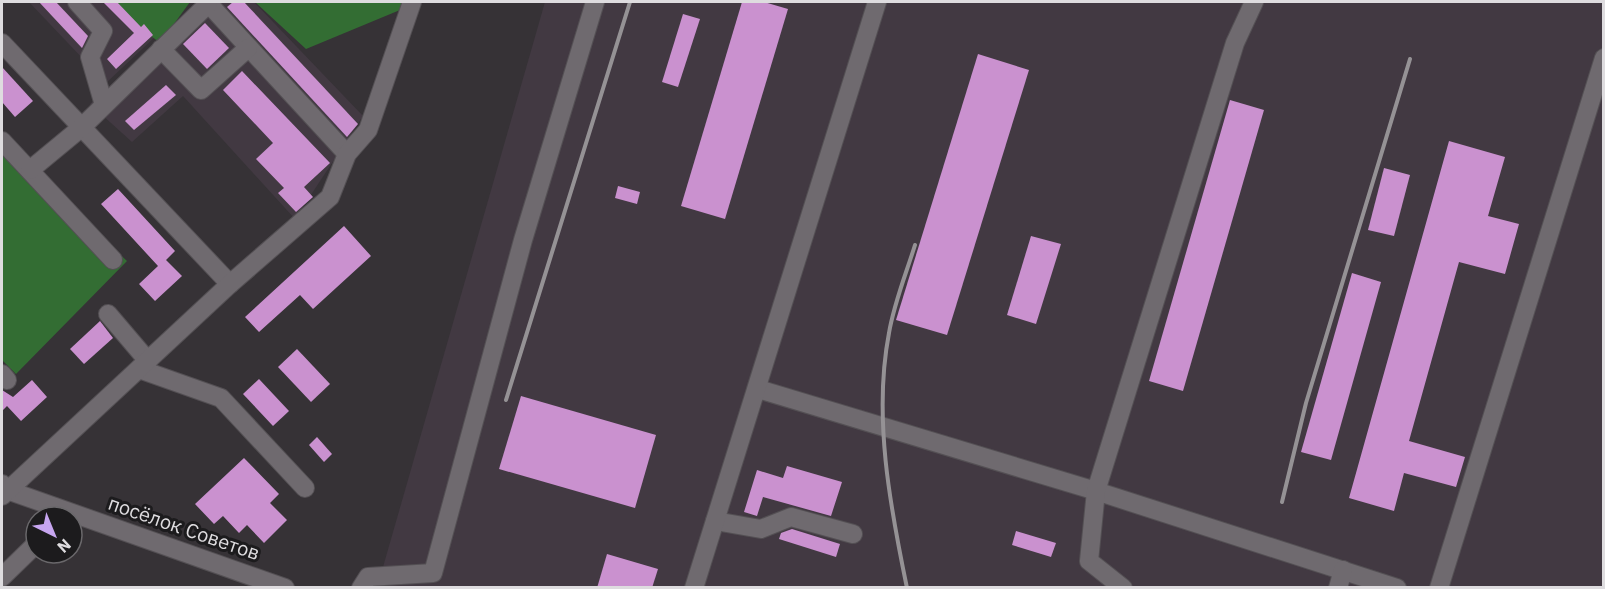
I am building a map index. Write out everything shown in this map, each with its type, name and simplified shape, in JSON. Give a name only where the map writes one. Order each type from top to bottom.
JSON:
[{"type":"street","points":[[77,2],[103,32],[90,57],[104,105]]},
{"type":"street","points":[[3,490],[144,365],[230,284],[330,197],[347,154],[368,130],[412,2]]},
{"type":"street","points":[[362,588],[368,577],[433,573],[522,240],[595,2]]},
{"type":"street","points":[[694,588],[877,2]]},
{"type":"street","points":[[1123,588],[1089,561],[1096,491],[1235,43],[1254,2]]},
{"type":"street","points":[[30,171],[82,127],[208,3],[347,154]]},
{"type":"street","points":[[2,43],[230,284]]},
{"type":"street","points":[[161,49],[201,90],[248,48]]},
{"type":"street","points":[[1439,588],[1604,58]]},
{"type":"street","points":[[2,141],[112,260]]},
{"type":"street","points":[[108,314],[144,365],[221,398],[305,488]]},
{"type":"street","points":[[758,389],[1096,491],[1340,579],[1397,588]]},
{"type":"street","name":"посёлок Советов","points":[[3,490],[42,505]]},
{"type":"street","points":[[715,521],[761,529],[791,517],[853,534]]},
{"type":"street","name":"посёлок Советов","points":[[84,520],[286,587]]},
{"type":"street","points":[[2,577],[24,556]]},
{"type":"shaded area","points":[[29,2],[128,2],[158,34],[106,83]]},
{"type":"shaded area","points":[[203,2],[254,2],[363,116],[295,219],[183,96],[132,142],[90,104]]},
{"type":"shaded area","points":[[545,2],[1603,2],[1603,587],[377,588]]},
{"type":"green space","points":[[108,2],[190,2],[160,43]]},
{"type":"green space","points":[[255,2],[403,2],[400,10],[306,49]]},
{"type":"green space","points":[[2,144],[127,261],[16,374],[2,360]]},
{"type":"building","points":[[39,2],[56,2],[88,36],[82,48]]},
{"type":"building","points":[[103,2],[117,2],[141,27],[144,24],[153,35],[116,69],[107,59],[134,33]]},
{"type":"building","points":[[233,2],[244,2],[358,124],[347,137],[227,7]]},
{"type":"building","points":[[742,2],[764,2],[788,9],[725,219],[681,206]]},
{"type":"building","points":[[683,14],[700,19],[678,87],[662,82]]},
{"type":"building","points":[[205,23],[229,48],[207,69],[183,44]]},
{"type":"building","points":[[978,54],[1029,70],[947,335],[896,320]]},
{"type":"building","points":[[2,67],[33,101],[15,117],[2,102]]},
{"type":"building","points":[[242,71],[330,163],[304,187],[313,197],[296,212],[278,193],[284,188],[256,159],[273,143],[223,90]]},
{"type":"building","points":[[166,85],[176,95],[134,130],[125,121]]},
{"type":"building","points":[[1230,100],[1264,110],[1183,391],[1149,381]]},
{"type":"building","points":[[1449,141],[1505,157],[1488,216],[1519,224],[1505,274],[1459,262],[1409,441],[1465,457],[1456,487],[1404,473],[1394,511],[1349,498]]},
{"type":"building","points":[[1384,168],[1410,175],[1394,236],[1368,230]]},
{"type":"building","points":[[618,186],[640,192],[637,204],[615,198]]},
{"type":"building","points":[[118,189],[175,251],[166,260],[182,276],[155,301],[139,284],[158,266],[101,204]]},
{"type":"building","points":[[344,226],[371,256],[313,309],[300,295],[259,332],[245,317]]},
{"type":"building","points":[[1031,236],[1061,244],[1036,324],[1007,315]]},
{"type":"building","points":[[1352,273],[1381,282],[1331,460],[1301,452]]},
{"type":"building","points":[[100,321],[113,338],[84,364],[70,349]]},
{"type":"building","points":[[297,349],[330,384],[311,402],[278,367]]},
{"type":"building","points":[[259,379],[289,411],[273,426],[243,394]]},
{"type":"building","points":[[32,380],[47,397],[21,421],[7,406],[2,411],[2,390],[13,397]]},
{"type":"building","points":[[521,396],[656,435],[635,508],[499,469]]},
{"type":"building","points":[[317,437],[332,454],[324,462],[309,445]]},
{"type":"building","points":[[244,458],[279,494],[270,503],[287,520],[264,543],[247,525],[239,533],[223,516],[214,524],[195,504]]},
{"type":"building","points":[[787,466],[842,482],[831,516],[763,497],[757,516],[744,512],[757,470],[783,478]]},
{"type":"building","points":[[792,529],[840,544],[836,557],[779,539],[781,533]]},
{"type":"building","points":[[1016,531],[1056,543],[1051,557],[1012,545]]},
{"type":"building","points":[[607,554],[658,569],[652,588],[597,588]]},
{"type":"railway","points":[[506,400],[630,2]]},
{"type":"railway","points":[[1282,502],[1306,403],[1410,59]]},
{"type":"railway","points":[[907,588],[890,493],[883,429],[883,396],[884,364],[891,322],[915,245]]}]
